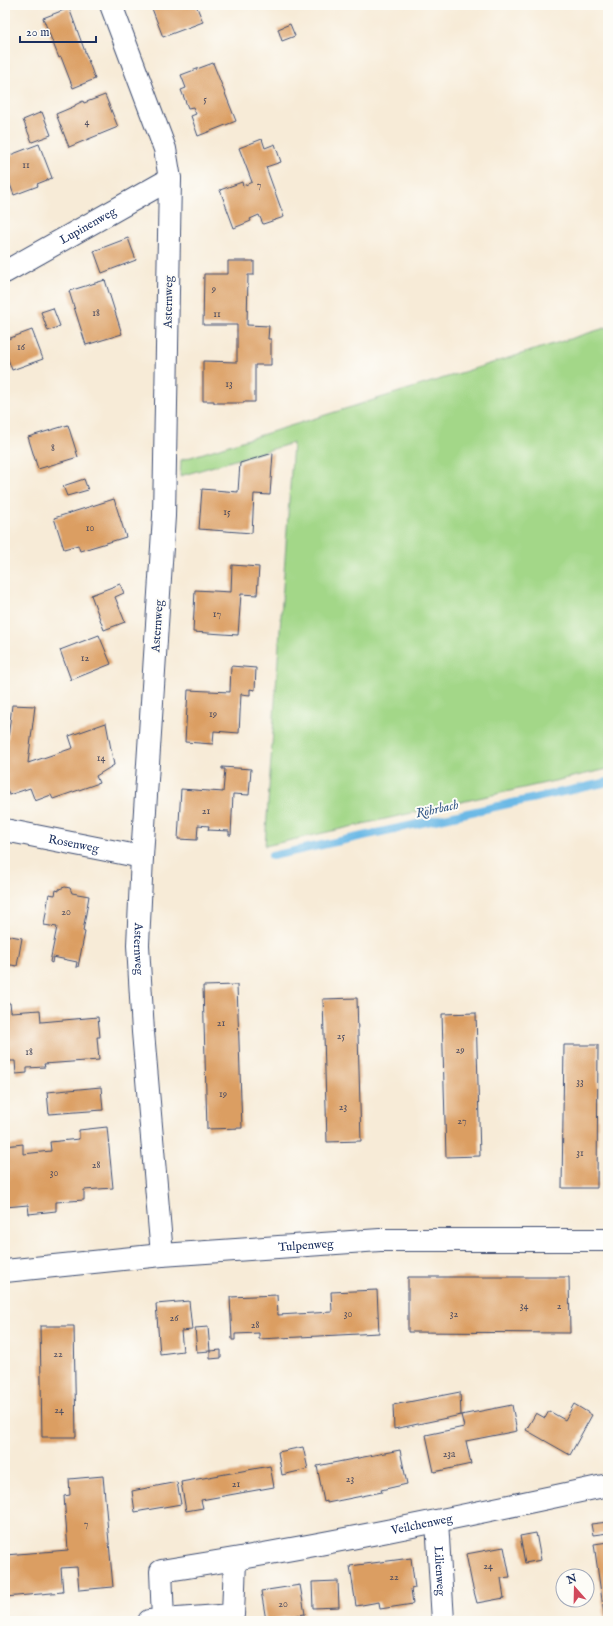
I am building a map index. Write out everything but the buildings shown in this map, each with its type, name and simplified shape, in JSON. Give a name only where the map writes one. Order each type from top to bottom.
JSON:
[{"type":"street","name":"Asternweg","points":[[111,5],[165,149],[170,179],[164,516],[142,857],[138,945],[143,1032],[162,1256]]},
{"type":"street","name":"Lupinenweg","points":[[5,272],[170,179]]},
{"type":"street","name":"Rosenweg","points":[[5,830],[142,857]]},
{"type":"street","name":"Tulpenweg","points":[[5,1271],[162,1256],[380,1240],[608,1240]]},
{"type":"street","name":"Veilchenweg","points":[[235,1560],[233,1618],[156,1620],[161,1571],[235,1560],[438,1521],[608,1485]]},
{"type":"street","name":"Lilienweg","points":[[438,1521],[443,1621]]},
{"type":"green space","points":[[608,327],[608,769],[265,846],[293,443],[180,476],[181,460]]},
{"type":"waterway","name":"Röhrbach","points":[[272,856],[608,782]]}]
